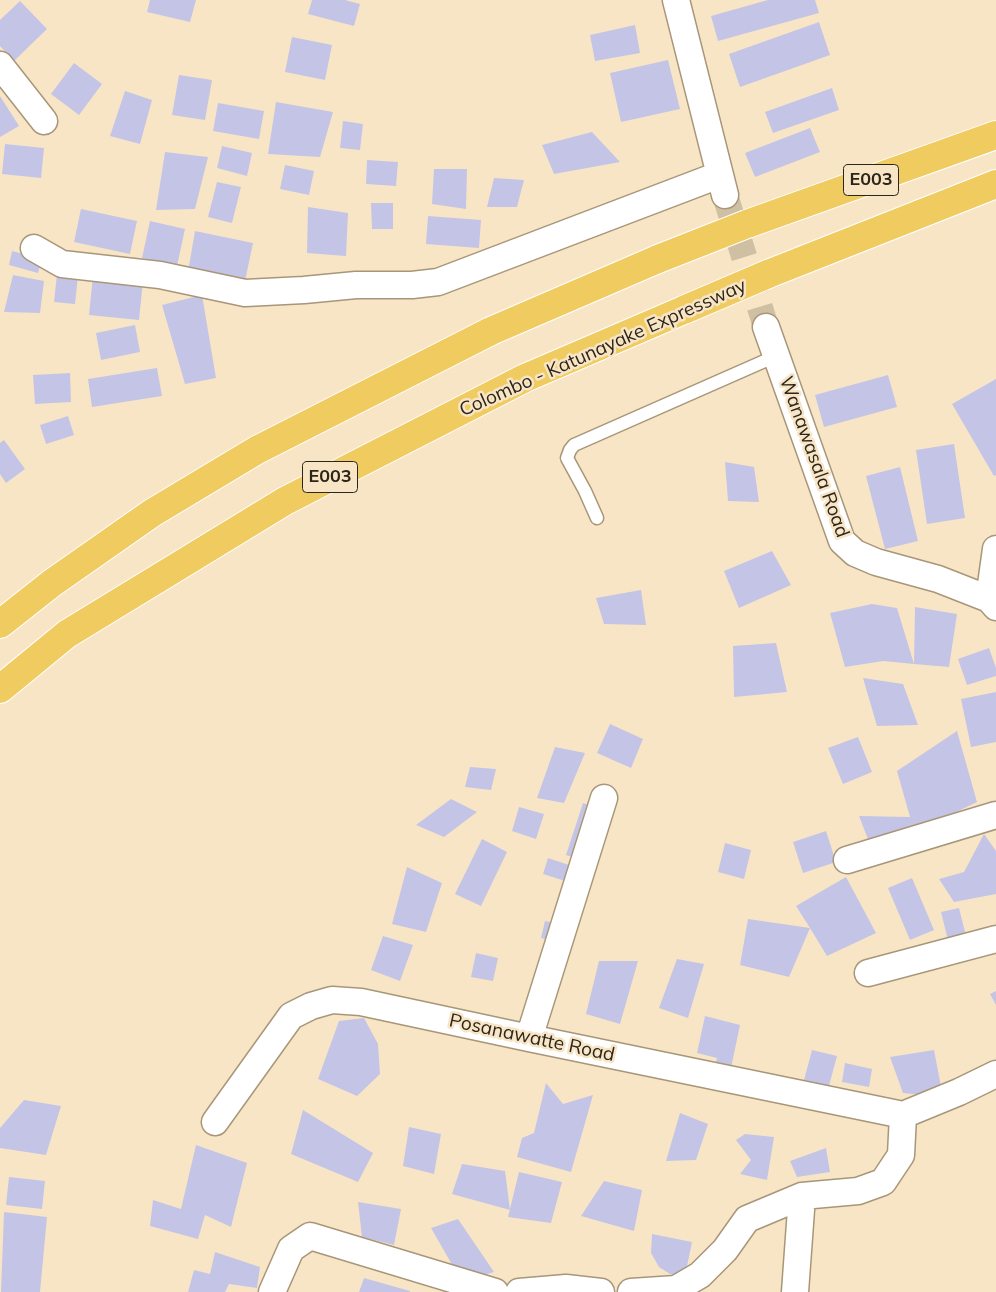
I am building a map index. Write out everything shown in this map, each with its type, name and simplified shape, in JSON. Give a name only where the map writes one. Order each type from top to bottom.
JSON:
[{"type":"highway","name":"E003","points":[[0,624],[52,583],[152,513],[258,450],[491,331],[658,259],[747,224],[996,135]]},
{"type":"highway","name":"Colombo - Katunayake Expressway","points":[[0,689],[67,634],[285,500],[525,378],[768,274],[996,184]]},
{"type":"street","points":[[34,248],[62,264],[160,276],[246,293],[356,285],[412,285],[438,282],[722,185],[676,0]]},
{"type":"street","points":[[0,65],[44,121]]},
{"type":"street","name":"Wanawasala Road","points":[[766,327],[842,541],[854,553],[876,562],[938,579],[993,603]]},
{"type":"street","points":[[993,603],[996,549]]},
{"type":"street","points":[[529,1038],[604,798]]},
{"type":"street","points":[[847,860],[996,815]]},
{"type":"street","points":[[868,972],[996,939]]},
{"type":"street","name":"Posanawatte Road","points":[[215,1122],[291,1016],[332,1000],[362,1002],[903,1115]]},
{"type":"street","points":[[631,1292],[676,1289],[700,1275],[725,1250],[746,1219],[802,1196],[858,1191],[883,1182],[901,1155],[903,1115],[959,1092],[996,1074]]},
{"type":"street","points":[[795,1292],[802,1196]]},
{"type":"street","points":[[272,1292],[291,1249],[310,1236],[495,1292]]},
{"type":"street","points":[[519,1292],[566,1288],[601,1292]]},
{"type":"lane","points":[[597,518],[567,458],[574,445],[776,356]]},
{"type":"building","points":[[150,0],[196,0],[190,22],[147,12]]},
{"type":"building","points":[[312,0],[345,0],[360,4],[354,26],[308,14]]},
{"type":"building","points":[[768,0],[815,0],[819,13],[718,41],[711,16]]},
{"type":"building","points":[[20,1],[47,29],[14,61],[0,46],[0,20]]},
{"type":"building","points":[[819,22],[830,55],[740,87],[729,54]]},
{"type":"building","points":[[635,25],[640,53],[595,61],[590,35]]},
{"type":"building","points":[[292,37],[332,45],[325,80],[285,72]]},
{"type":"building","points":[[668,60],[680,109],[621,122],[610,73]]},
{"type":"building","points":[[74,63],[102,84],[79,115],[51,94]]},
{"type":"building","points":[[179,75],[212,80],[205,120],[172,115]]},
{"type":"building","points":[[832,88],[839,110],[773,133],[765,112]]},
{"type":"building","points":[[125,91],[152,100],[140,144],[110,136]]},
{"type":"building","points":[[0,96],[19,126],[0,137]]},
{"type":"building","points":[[276,102],[333,112],[320,157],[268,154]]},
{"type":"building","points":[[218,103],[264,111],[259,139],[213,131]]},
{"type":"building","points":[[343,121],[363,124],[360,150],[340,148]]},
{"type":"building","points":[[810,128],[820,152],[755,177],[745,153]]},
{"type":"building","points":[[592,132],[620,162],[554,174],[542,145]]},
{"type":"building","points":[[5,144],[44,148],[41,178],[2,174]]},
{"type":"building","points":[[222,146],[252,153],[247,176],[217,168]]},
{"type":"building","points":[[165,152],[208,157],[195,209],[156,210]]},
{"type":"building","points":[[367,160],[398,162],[396,186],[366,184]]},
{"type":"building","points":[[285,165],[314,171],[309,195],[280,189]]},
{"type":"building","points":[[434,169],[467,169],[466,209],[432,204]]},
{"type":"building","points":[[494,178],[524,180],[517,207],[487,207]]},
{"type":"building","points":[[217,182],[241,187],[232,223],[208,217]]},
{"type":"building","points":[[371,203],[393,203],[393,229],[372,229]]},
{"type":"building","points":[[308,207],[348,213],[346,256],[307,253]]},
{"type":"building","points":[[81,209],[137,221],[130,254],[74,242]]},
{"type":"building","points":[[428,216],[481,220],[479,248],[426,244]]},
{"type":"building","points":[[150,221],[185,229],[177,266],[142,258]]},
{"type":"building","points":[[195,231],[253,243],[244,286],[188,272]]},
{"type":"building","points":[[12,251],[42,259],[38,273],[9,265]]},
{"type":"building","points":[[57,274],[78,276],[75,304],[54,302]]},
{"type":"building","points":[[13,275],[44,281],[40,313],[4,312]]},
{"type":"building","points":[[93,276],[143,281],[139,320],[89,315]]},
{"type":"building","points":[[202,295],[216,378],[185,384],[162,305]]},
{"type":"building","points":[[135,325],[140,352],[101,360],[96,333]]},
{"type":"building","points":[[157,368],[162,396],[92,407],[88,379]]},
{"type":"building","points":[[70,373],[71,402],[35,404],[33,375]]},
{"type":"building","points":[[888,375],[897,407],[824,427],[815,395]]},
{"type":"building","points":[[996,379],[996,475],[994,476],[952,404]]},
{"type":"building","points":[[68,416],[74,435],[46,444],[40,425]]},
{"type":"building","points":[[4,440],[25,469],[6,483],[0,474],[0,443]]},
{"type":"building","points":[[954,444],[965,518],[927,524],[916,450]]},
{"type":"building","points":[[725,462],[754,467],[759,502],[728,501]]},
{"type":"building","points":[[900,467],[918,541],[885,549],[866,476]]},
{"type":"building","points":[[772,551],[791,585],[739,608],[724,571]]},
{"type":"building","points":[[641,590],[646,625],[604,624],[596,598]]},
{"type":"building","points":[[872,604],[897,608],[914,664],[883,661],[845,667],[830,613]]},
{"type":"building","points":[[915,607],[957,614],[949,667],[914,664]]},
{"type":"building","points":[[776,643],[787,692],[734,697],[733,646]]},
{"type":"building","points":[[989,648],[996,668],[996,676],[967,685],[958,659]]},
{"type":"building","points":[[863,678],[903,684],[918,725],[877,726]]},
{"type":"building","points":[[996,692],[996,742],[971,747],[961,699]]},
{"type":"building","points":[[610,724],[643,739],[631,768],[597,753]]},
{"type":"building","points":[[957,731],[977,802],[873,852],[859,816],[910,817],[897,771]]},
{"type":"building","points":[[858,737],[872,772],[843,784],[828,748]]},
{"type":"building","points":[[555,747],[585,753],[564,803],[537,798]]},
{"type":"building","points":[[470,767],[496,769],[491,790],[465,787]]},
{"type":"building","points":[[451,799],[477,812],[444,837],[416,825]]},
{"type":"building","points":[[583,803],[608,811],[592,863],[566,855]]},
{"type":"building","points":[[519,807],[544,814],[536,839],[512,831]]},
{"type":"building","points":[[826,831],[836,862],[803,873],[793,842]]},
{"type":"building","points":[[984,834],[996,851],[996,894],[954,902],[939,879],[964,872]]},
{"type":"building","points":[[482,839],[507,852],[481,906],[455,894]]},
{"type":"building","points":[[725,843],[751,850],[744,879],[718,872]]},
{"type":"building","points":[[548,858],[584,870],[578,885],[543,874]]},
{"type":"building","points":[[407,867],[442,883],[426,932],[392,924]]},
{"type":"building","points":[[846,877],[876,933],[827,956],[796,906]]},
{"type":"building","points":[[912,878],[934,930],[910,940],[888,888]]},
{"type":"building","points":[[959,908],[967,940],[949,944],[941,912]]},
{"type":"building","points":[[748,919],[810,928],[789,977],[740,965]]},
{"type":"building","points":[[545,921],[570,926],[566,944],[541,938]]},
{"type":"building","points":[[383,936],[413,945],[400,981],[371,970]]},
{"type":"building","points":[[476,953],[498,958],[493,981],[471,977]]},
{"type":"building","points":[[677,959],[704,964],[688,1018],[659,1008]]},
{"type":"building","points":[[599,961],[638,961],[620,1024],[586,1014]]},
{"type":"building","points":[[996,991],[996,1005],[990,994]]},
{"type":"building","points":[[705,1016],[740,1025],[731,1068],[714,1068],[717,1058],[697,1053]]},
{"type":"building","points":[[364,1018],[378,1044],[380,1074],[357,1096],[318,1079],[339,1021]]},
{"type":"building","points":[[812,1050],[837,1056],[829,1086],[804,1080]]},
{"type":"building","points":[[934,1050],[943,1097],[903,1093],[890,1057]]},
{"type":"building","points":[[845,1063],[872,1069],[869,1087],[842,1082]]},
{"type":"building","points":[[546,1083],[563,1104],[593,1095],[571,1172],[517,1157],[522,1138],[534,1133]]},
{"type":"building","points":[[24,1100],[61,1106],[46,1155],[0,1148],[0,1128]]},
{"type":"building","points":[[303,1110],[373,1153],[358,1182],[291,1154]]},
{"type":"building","points":[[680,1113],[708,1124],[696,1160],[666,1161]]},
{"type":"building","points":[[409,1127],[441,1134],[434,1174],[403,1166]]},
{"type":"building","points":[[745,1134],[774,1137],[767,1180],[740,1174],[751,1160],[736,1140]]},
{"type":"building","points":[[196,1145],[247,1163],[231,1227],[205,1215],[198,1239],[150,1226],[153,1200],[181,1209]]},
{"type":"building","points":[[826,1148],[830,1172],[797,1177],[790,1161]]},
{"type":"building","points":[[462,1164],[505,1171],[510,1210],[452,1194]]},
{"type":"building","points":[[519,1172],[562,1182],[551,1223],[508,1217]]},
{"type":"building","points":[[9,1177],[45,1181],[42,1209],[6,1205]]},
{"type":"building","points":[[604,1181],[642,1190],[634,1231],[581,1216]]},
{"type":"building","points":[[358,1202],[401,1209],[394,1245],[362,1237]]},
{"type":"building","points":[[4,1212],[47,1217],[40,1292],[1,1292]]},
{"type":"building","points":[[458,1219],[494,1272],[462,1282],[431,1228]]},
{"type":"building","points":[[652,1234],[692,1242],[685,1276],[670,1274],[659,1267],[651,1253]]},
{"type":"building","points":[[215,1252],[260,1267],[257,1288],[229,1284],[225,1292],[188,1292],[194,1270],[210,1274]]},
{"type":"building","points":[[364,1278],[410,1291],[410,1292],[359,1292]]},
{"type":"tunnel","points":[[725,195],[766,327]]}]
